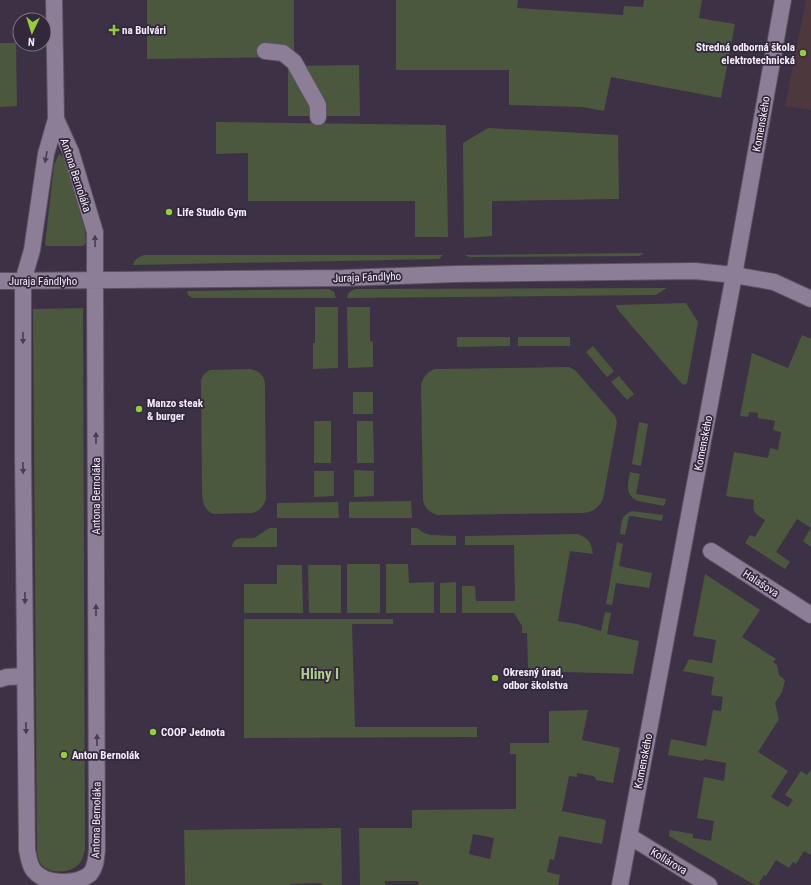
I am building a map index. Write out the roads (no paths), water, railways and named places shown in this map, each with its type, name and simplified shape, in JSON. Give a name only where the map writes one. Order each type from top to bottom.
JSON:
[{"type":"street","name":"Antona Bernoláka","points":[[54,0],[56,119],[46,154],[32,250],[23,281],[25,676],[27,842],[30,863],[35,872],[45,881],[63,885],[76,882],[86,877],[96,863],[97,850],[95,232],[71,152],[56,119]]},
{"type":"street","name":"Komenského","points":[[620,885],[734,275],[783,0]]},
{"type":"street","points":[[265,51],[283,53],[294,62],[318,105],[318,117]]},
{"type":"street","name":"Juraja Fándlyho","points":[[0,281],[343,278],[455,274],[695,271],[734,275],[774,282],[811,299]]},
{"type":"street","name":"Halašova","points":[[711,551],[811,615]]},
{"type":"street","points":[[0,679],[25,676]]},
{"type":"street","name":"Kollárova","points":[[629,836],[709,885]]},
{"type":"place","name":"na Bulvári","points":[[114,30]]},
{"type":"place","name":"Stredná odborná škola elektrotechnická","points":[[803,53]]},
{"type":"place","name":"Life Studio Gym","points":[[169,212]]},
{"type":"place","name":"Manzo steak & burger","points":[[139,409]]},
{"type":"place","name":"Okresný úrad, odbor školstva","points":[[495,678]]},
{"type":"place","name":"COOP Jednota","points":[[153,732]]},
{"type":"place","name":"Anton Bernolák","points":[[64,755]]},
{"type":"district","name":"Hliny I","points":[[320,674]]}]
